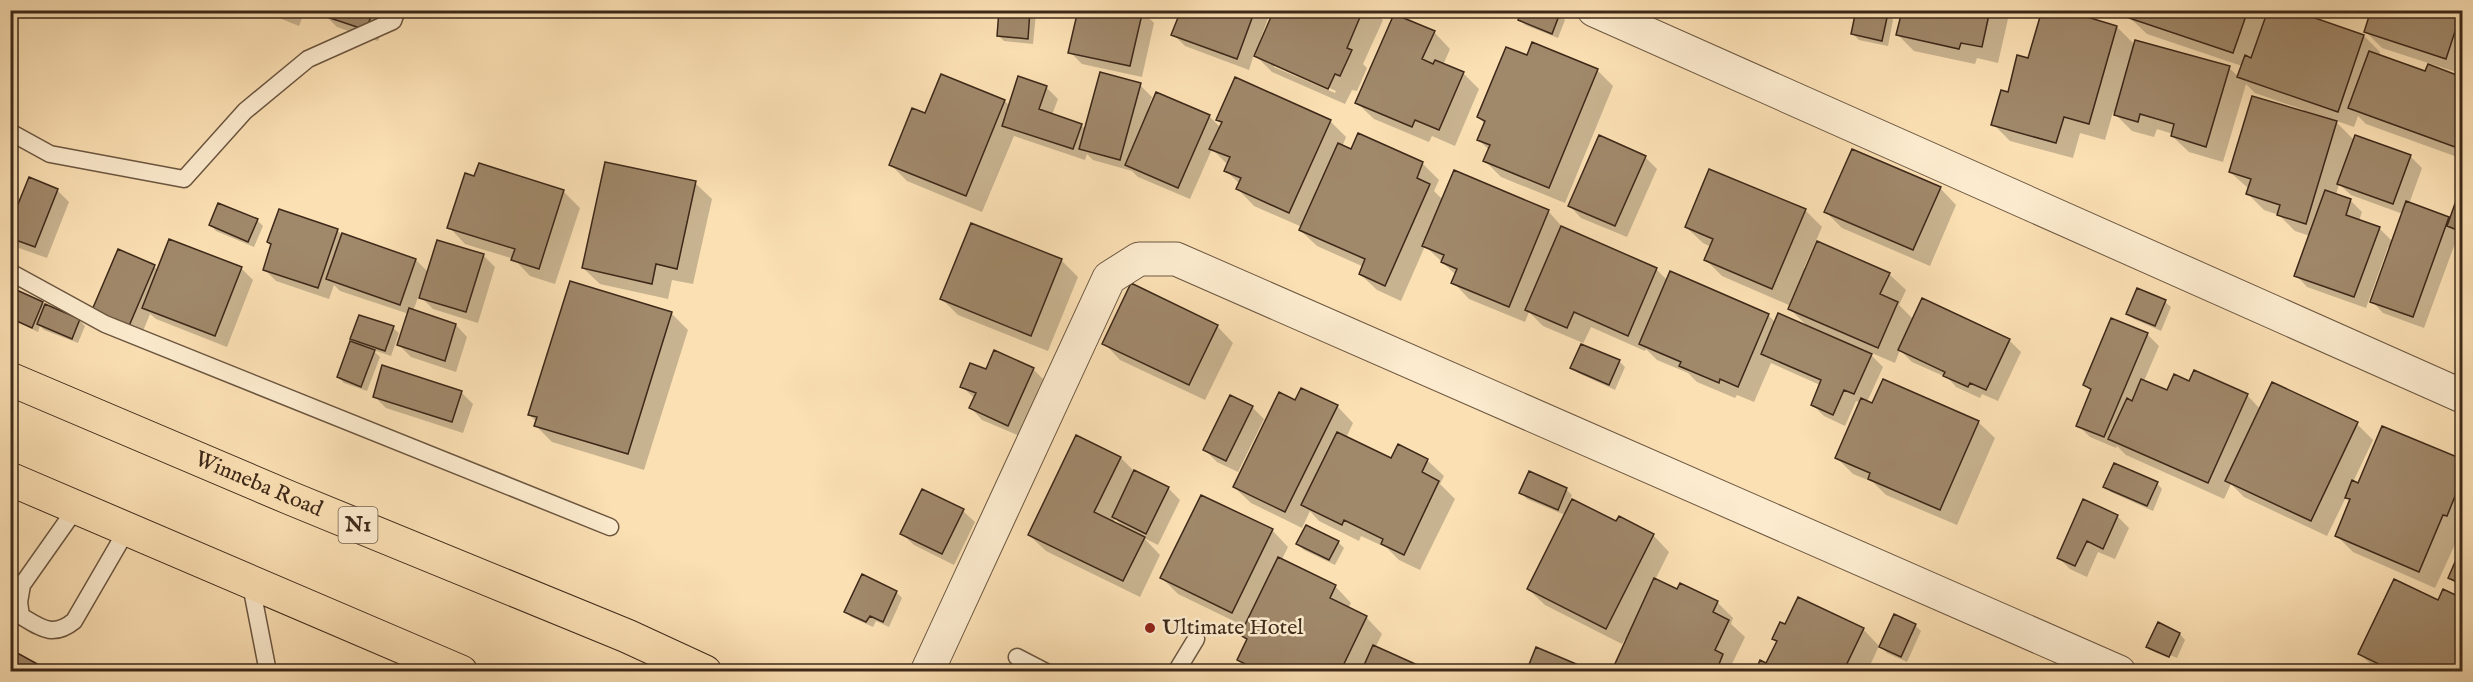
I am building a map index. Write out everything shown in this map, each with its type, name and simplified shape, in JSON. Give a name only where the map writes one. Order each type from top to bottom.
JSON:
[{"type":"highway","name":"Winneba Road","points":[[10,379],[627,636],[705,672]]},
{"type":"highway","points":[[10,479],[461,672]]},
{"type":"street","points":[[1594,10],[2463,396]]},
{"type":"street","points":[[927,672],[1109,278],[1139,259],[1176,259],[2119,672]]},
{"type":"lane","points":[[10,132],[50,154],[184,179],[245,111],[308,59],[393,21],[397,10]]},
{"type":"lane","points":[[10,272],[105,324],[610,526]]},
{"type":"lane","points":[[77,507],[22,585],[19,602],[21,616],[44,630],[63,629],[74,621],[128,528]]},
{"type":"lane","points":[[250,580],[268,672]]},
{"type":"lane","points":[[1176,672],[1196,639]]},
{"type":"lane","points":[[1017,657],[1046,672]]},
{"type":"building","points":[[325,10],[389,10],[386,18],[372,14],[366,30],[324,16]]},
{"type":"building","points":[[999,10],[1030,10],[1028,39],[997,36]]},
{"type":"building","points":[[1078,10],[1143,10],[1130,66],[1068,53]]},
{"type":"building","points":[[1181,10],[1255,10],[1237,59],[1171,35]]},
{"type":"building","points":[[1274,10],[1363,10],[1347,48],[1352,50],[1340,76],[1335,74],[1328,89],[1254,56]]},
{"type":"building","points":[[1522,10],[1554,10],[1560,13],[1552,34],[1518,20]]},
{"type":"building","points":[[1856,10],[1888,13],[1882,41],[1851,34]]},
{"type":"building","points":[[1897,10],[1990,10],[1982,47],[1961,43],[1959,49],[1896,35],[1901,15],[1896,14]]},
{"type":"building","points":[[2042,10],[2064,10],[2117,26],[2089,124],[2064,117],[2056,143],[1991,125],[2001,90],[2008,92],[2017,55],[2028,58]]},
{"type":"building","points":[[2131,10],[2248,10],[2233,53],[2129,18]]},
{"type":"building","points":[[2268,10],[2292,10],[2364,35],[2338,112],[2237,77],[2245,55],[2251,58]]},
{"type":"building","points":[[2371,10],[2462,10],[2446,59],[2364,32]]},
{"type":"building","points":[[1394,14],[1435,31],[1422,59],[1433,64],[1435,60],[1464,72],[1439,130],[1415,120],[1412,127],[1355,103]]},
{"type":"building","points":[[2135,40],[2230,66],[2206,147],[2171,136],[2174,124],[2140,114],[2138,122],[2114,115]]},
{"type":"building","points":[[1532,42],[1598,69],[1549,188],[1483,161],[1490,145],[1477,140],[1485,121],[1477,117],[1506,47],[1527,55]]},
{"type":"building","points":[[2369,51],[2425,71],[2428,64],[2462,77],[2462,127],[2455,147],[2348,108]]},
{"type":"building","points":[[1100,72],[1141,83],[1120,160],[1079,149]]},
{"type":"building","points":[[941,74],[1005,100],[966,196],[889,165],[912,108],[925,113]]},
{"type":"building","points":[[1018,76],[1047,86],[1039,109],[1082,124],[1073,149],[1002,126]]},
{"type":"building","points":[[1235,77],[1331,120],[1289,213],[1236,189],[1241,178],[1224,171],[1230,157],[1209,149],[1222,122],[1216,120]]},
{"type":"building","points":[[1156,92],[1210,115],[1178,188],[1125,165]]},
{"type":"building","points":[[2252,96],[2337,121],[2306,224],[2277,215],[2280,205],[2246,194],[2251,179],[2229,172]]},
{"type":"building","points":[[1358,133],[1423,162],[1417,178],[1430,184],[1385,286],[1359,274],[1365,259],[1299,230],[1338,143],[1351,149]]},
{"type":"building","points":[[1599,135],[1646,156],[1615,226],[1568,206]]},
{"type":"building","points":[[2355,135],[2411,155],[2393,204],[2337,184]]},
{"type":"building","points":[[1852,149],[1941,187],[1913,250],[1824,212]]},
{"type":"building","points":[[605,162],[696,181],[677,269],[656,264],[652,284],[582,268]]},
{"type":"building","points":[[479,163],[564,190],[539,269],[511,260],[515,249],[447,228],[465,173],[474,176]]},
{"type":"building","points":[[1709,169],[1806,209],[1772,289],[1704,260],[1713,239],[1685,227]]},
{"type":"building","points":[[1454,170],[1549,210],[1509,307],[1451,283],[1457,269],[1441,262],[1444,255],[1422,246]]},
{"type":"building","points":[[29,177],[58,189],[35,247],[10,238],[10,224]]},
{"type":"building","points":[[2462,184],[2462,232],[2447,226]]},
{"type":"building","points":[[2325,190],[2351,199],[2346,215],[2380,227],[2354,297],[2294,276]]},
{"type":"building","points":[[2406,201],[2449,217],[2413,317],[2370,302]]},
{"type":"building","points":[[218,203],[258,219],[248,242],[209,225]]},
{"type":"building","points":[[279,209],[338,229],[318,288],[263,270],[271,244],[267,242]]},
{"type":"building","points":[[971,223],[1062,259],[1031,336],[940,299]]},
{"type":"building","points":[[1561,226],[1657,268],[1628,336],[1574,312],[1567,328],[1525,310]]},
{"type":"building","points":[[342,233],[416,259],[400,305],[326,279]]},
{"type":"building","points":[[169,239],[242,267],[215,336],[142,308]]},
{"type":"building","points":[[437,240],[484,254],[466,312],[419,298]]},
{"type":"building","points":[[1817,241],[1890,273],[1880,294],[1898,302],[1878,348],[1788,309]]},
{"type":"building","points":[[118,249],[155,265],[129,326],[92,310]]},
{"type":"building","points":[[1670,271],[1769,314],[1738,387],[1720,379],[1719,383],[1679,366],[1681,362],[1639,344]]},
{"type":"building","points":[[570,281],[672,312],[628,454],[534,426],[537,417],[528,415]]},
{"type":"building","points":[[1131,283],[1218,325],[1189,385],[1102,344]]},
{"type":"building","points":[[10,287],[43,302],[32,328],[10,318]]},
{"type":"building","points":[[2137,288],[2166,300],[2155,326],[2126,314]]},
{"type":"building","points":[[1922,298],[2010,339],[1986,390],[1970,383],[1968,387],[1943,376],[1945,372],[1898,350]]},
{"type":"building","points":[[45,304],[80,319],[72,339],[37,324]]},
{"type":"building","points":[[409,308],[456,324],[445,361],[397,345]]},
{"type":"building","points":[[1778,313],[1872,354],[1854,394],[1844,390],[1833,415],[1811,405],[1821,380],[1761,354]]},
{"type":"building","points":[[359,315],[394,326],[385,351],[350,339]]},
{"type":"building","points":[[2111,318],[2148,333],[2104,437],[2076,426],[2091,389],[2083,385]]},
{"type":"building","points":[[350,341],[375,350],[361,387],[337,377]]},
{"type":"building","points":[[1581,344],[1620,360],[1609,385],[1570,368]]},
{"type":"building","points":[[994,350],[1034,368],[1008,426],[969,408],[976,393],[960,387],[970,363],[986,369]]},
{"type":"building","points":[[382,365],[462,391],[452,422],[373,397]]},
{"type":"building","points":[[2194,370],[2248,394],[2208,483],[2108,439],[2127,398],[2132,401],[2141,379],[2167,390],[2174,374],[2189,381]]},
{"type":"building","points":[[1883,379],[1979,421],[1940,510],[1868,479],[1870,473],[1835,458],[1861,398],[1872,403]]},
{"type":"building","points":[[2272,382],[2358,422],[2311,521],[2225,481]]},
{"type":"building","points":[[1301,388],[1338,405],[1285,512],[1233,487],[1279,392],[1295,400]]},
{"type":"building","points":[[1230,395],[1253,406],[1226,461],[1203,450]]},
{"type":"building","points":[[2382,426],[2462,459],[2462,479],[2447,516],[2443,515],[2419,572],[2335,536],[2350,499],[2345,498],[2352,480],[2358,483]]},
{"type":"building","points":[[1337,432],[1391,458],[1398,444],[1428,459],[1422,472],[1439,481],[1404,555],[1381,544],[1383,539],[1344,520],[1342,525],[1301,505]]},
{"type":"building","points":[[1076,435],[1121,457],[1094,512],[1145,537],[1123,581],[1028,535]]},
{"type":"building","points":[[2114,463],[2158,482],[2147,506],[2103,487]]},
{"type":"building","points":[[1134,470],[1169,487],[1146,534],[1112,517]]},
{"type":"building","points":[[1529,471],[1567,488],[1558,510],[1519,493]]},
{"type":"building","points":[[922,489],[964,509],[942,554],[900,534]]},
{"type":"building","points":[[1201,495],[1273,529],[1232,613],[1160,578]]},
{"type":"building","points":[[1572,499],[1616,521],[1619,516],[1654,534],[1606,629],[1527,589]]},
{"type":"building","points":[[2083,499],[2118,515],[2103,549],[2087,541],[2075,566],[2057,558]]},
{"type":"building","points":[[1306,525],[1339,541],[1329,560],[1296,544]]},
{"type":"building","points":[[2462,546],[2462,584],[2448,578]]},
{"type":"building","points":[[1278,557],[1336,585],[1330,598],[1367,616],[1340,672],[1261,672],[1237,660],[1247,639],[1240,635]]},
{"type":"building","points":[[862,574],[897,591],[883,622],[870,616],[866,622],[844,612]]},
{"type":"building","points":[[1654,578],[1677,589],[1680,583],[1718,601],[1713,612],[1729,620],[1715,650],[1723,654],[1716,672],[1625,672],[1614,666]]},
{"type":"building","points":[[2394,579],[2438,600],[2443,589],[2462,598],[2462,672],[2395,672],[2358,654]]},
{"type":"building","points":[[1798,597],[1864,628],[1843,672],[1755,672],[1760,660],[1766,663],[1777,641],[1772,639],[1780,622],[1785,624]]},
{"type":"building","points":[[1894,614],[1916,624],[1901,657],[1879,647]]},
{"type":"building","points":[[2158,622],[2180,633],[2169,657],[2146,647]]},
{"type":"building","points":[[1373,645],[1433,672],[1361,672]]},
{"type":"building","points":[[1536,647],[1595,672],[1526,672]]},
{"type":"building","points":[[10,649],[50,671],[10,672]]},
{"type":"place","name":"Ultimate Hotel","points":[[1150,628]]}]
